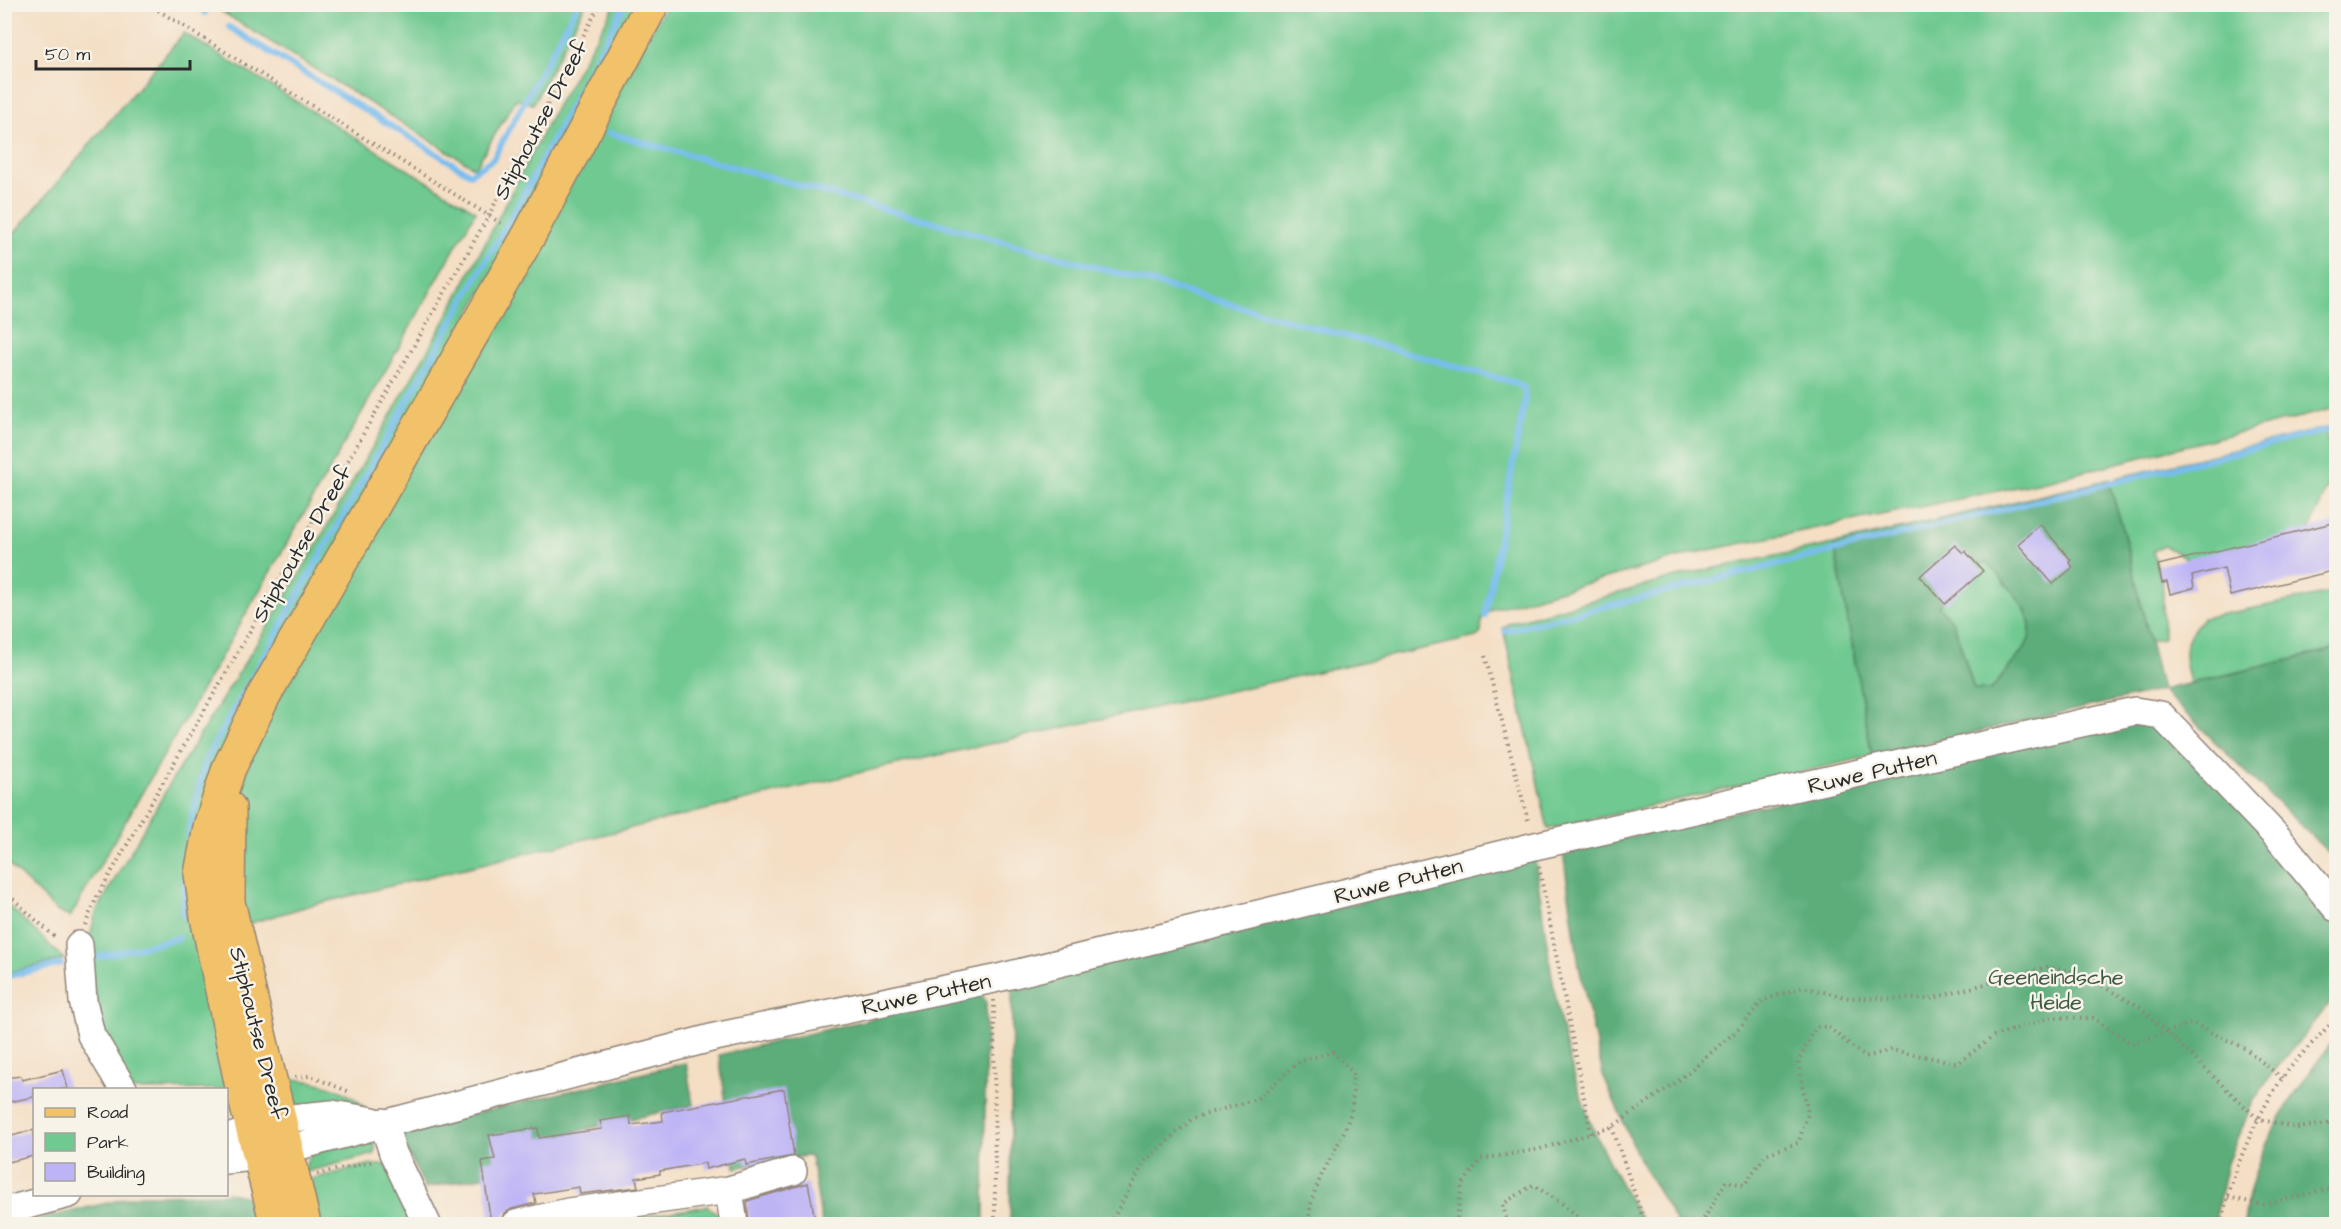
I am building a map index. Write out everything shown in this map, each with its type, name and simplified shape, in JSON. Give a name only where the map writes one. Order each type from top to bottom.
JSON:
[{"type":"main road","name":"Stiphoutse Dreef","points":[[304,1224],[262,1138],[242,1087],[207,917],[201,874],[210,827],[229,768],[264,695],[528,237],[652,4]]},
{"type":"main road","name":"Stiphoutse Dreef","points":[[229,768],[228,902],[271,1078],[262,1138],[277,1224]]},
{"type":"street","name":"Ruwe Putten","points":[[228,1159],[262,1138],[383,1122],[715,1037],[994,979],[1535,846],[2135,711],[2149,711],[2161,715],[2186,739],[2280,840],[2337,908]]},
{"type":"street","points":[[79,945],[83,1002],[91,1035],[123,1088]]},
{"type":"street","points":[[383,1122],[393,1153],[427,1224]]},
{"type":"street","points":[[516,1224],[570,1218],[729,1190],[793,1171]]},
{"type":"street","points":[[729,1190],[734,1224]]},
{"type":"street","points":[[4,1211],[61,1196]]},
{"type":"path","points":[[148,4],[488,217],[528,237]]},
{"type":"path","name":"Stiphoutse Dreef","points":[[79,945],[97,897],[488,217],[600,4]]},
{"type":"path","points":[[1485,656],[1535,846],[1591,1134]]},
{"type":"path","points":[[4,891],[55,939],[79,945]]},
{"type":"path","points":[[1456,1224],[1462,1185],[1481,1159],[1540,1149],[1612,1127],[1679,1080],[1741,1027],[1762,1001],[1802,987],[1850,998],[1930,999],[2047,967],[2077,972],[2140,1007],[2258,1119],[2297,1128],[2337,1123]]},
{"type":"path","points":[[994,979],[995,1224]]},
{"type":"path","points":[[1701,1224],[1726,1181],[1744,1185],[1766,1154],[1798,1143],[1808,1114],[1798,1061],[1816,1027],[1828,1028],[1866,1057],[1891,1050],[1958,1064],[1994,1036],[2052,1017],[2093,1018],[2133,1044],[2192,1023],[2246,1049],[2282,1078]]},
{"type":"path","points":[[2221,1224],[2228,1197],[2258,1119],[2282,1078],[2337,1018]]},
{"type":"path","points":[[1110,1224],[1145,1161],[1193,1118],[1257,1099],[1300,1061],[1333,1052],[1353,1073],[1350,1114],[1319,1178],[1309,1213],[1309,1224]]},
{"type":"path","points":[[271,1078],[310,1077],[358,1095],[383,1122]]},
{"type":"path","points":[[1612,1127],[1646,1224]]},
{"type":"path","points":[[1507,1224],[1503,1204],[1533,1185],[1566,1206],[1586,1224]]},
{"type":"path","points":[[2228,1197],[2264,1205],[2337,1187]]},
{"type":"green space","points":[[211,5],[585,5],[533,104],[516,99],[475,168]]},
{"type":"green space","points":[[615,5],[644,5],[228,741],[227,1087],[130,1088],[106,1047],[86,951],[96,912],[175,775],[298,577],[445,320],[555,109]]},
{"type":"green space","points":[[666,5],[2336,5],[2336,408],[2042,482],[1704,551],[1493,609],[1482,618],[1481,633],[1476,637],[875,769],[308,906],[244,925],[234,860],[239,789],[262,726]]},
{"type":"green space","points":[[184,33],[476,211],[327,474],[70,917],[58,912],[5,861],[5,244]]},
{"type":"green space","points":[[2325,428],[2334,471],[2308,534],[2190,560],[2165,546],[2153,551],[2163,590],[2163,639],[2150,641],[2122,526],[2108,480]]},
{"type":"green space","points":[[2108,480],[2122,526],[2162,690],[1872,756],[1834,544]],"holes":[[[1986,561],[2020,602],[2030,625],[2029,637],[2024,649],[1991,690],[1974,689],[1954,624],[1938,606]]]},
{"type":"green space","points":[[1834,544],[1872,756],[1548,829],[1503,628],[1509,623],[1691,573]]},
{"type":"green space","points":[[1986,561],[2020,602],[2030,625],[2029,637],[2024,649],[1991,690],[1974,689],[1954,624],[1938,606]]},
{"type":"green space","points":[[2336,592],[2336,649],[2190,683],[2185,649],[2190,634],[2203,618]]},
{"type":"green space","points":[[2336,649],[2336,860],[2162,690]]},
{"type":"green space","name":"Geeneindsche Heide","points":[[2145,717],[2336,903],[2336,996],[2271,1075],[2253,1102],[2227,1163],[2214,1224],[1677,1224],[1639,1159],[1603,1075],[1579,966],[1563,852]]},
{"type":"green space","points":[[1535,860],[1553,982],[1573,1073],[1603,1149],[1644,1224],[1010,1224],[1012,986]]},
{"type":"green space","points":[[5,902],[64,959],[5,974]]},
{"type":"green space","points":[[981,993],[986,1002],[984,1224],[822,1224],[811,1157],[735,1168],[719,1055]]},
{"type":"green space","points":[[2336,1037],[2336,1224],[2244,1224],[2255,1172],[2276,1124],[2304,1080]]},
{"type":"green space","points":[[686,1063],[693,1105],[512,1146],[497,1174],[425,1188],[398,1132]]},
{"type":"green space","points":[[289,1079],[330,1086],[349,1095],[365,1108],[299,1107],[289,1100],[280,1081]]},
{"type":"green space","points":[[361,1139],[375,1145],[375,1154],[302,1173],[312,1152]]},
{"type":"green space","points":[[368,1165],[391,1165],[422,1224],[312,1224],[303,1181]]},
{"type":"green space","points":[[228,1192],[261,1200],[260,1224],[19,1224],[136,1196],[228,1196]]},
{"type":"green space","points":[[707,1206],[717,1213],[720,1224],[600,1224]]},
{"type":"building","points":[[2337,522],[2337,570],[2230,596],[2224,568],[2192,576],[2194,588],[2170,594],[2167,582],[2162,583],[2158,565]]},
{"type":"building","points":[[2040,524],[2071,560],[2069,562],[2073,567],[2053,584],[2018,544]]},
{"type":"building","points":[[1955,545],[1963,553],[1965,551],[1983,571],[1945,604],[1920,576]]},
{"type":"building","points":[[63,1070],[68,1088],[33,1088],[33,1097],[4,1103],[4,1078],[21,1076],[22,1080]]},
{"type":"building","points":[[784,1089],[794,1156],[746,1165],[745,1159],[706,1169],[705,1163],[660,1171],[660,1174],[636,1178],[638,1187],[580,1194],[579,1187],[534,1194],[536,1203],[512,1209],[505,1213],[501,1224],[491,1224],[482,1161],[495,1159],[489,1135],[538,1128],[539,1138],[602,1129],[600,1121],[630,1116],[631,1125],[663,1121],[662,1112]]},
{"type":"building","points":[[33,1130],[33,1156],[4,1163],[4,1138]]},
{"type":"building","points":[[808,1183],[816,1224],[749,1224],[747,1201]]},
{"type":"waterway","points":[[202,4],[205,13]]},
{"type":"waterway","points":[[229,27],[470,174],[493,159],[578,4]]},
{"type":"waterway","points":[[187,865],[190,826],[205,761],[529,185],[625,4]]},
{"type":"waterway","points":[[609,133],[1516,383],[1524,388],[1525,399],[1485,616]]},
{"type":"waterway","points":[[1505,631],[2336,428]]},
{"type":"waterway","points":[[183,916],[186,878]]},
{"type":"waterway","points":[[89,959],[179,938]]},
{"type":"waterway","points":[[4,977],[61,964]]}]
